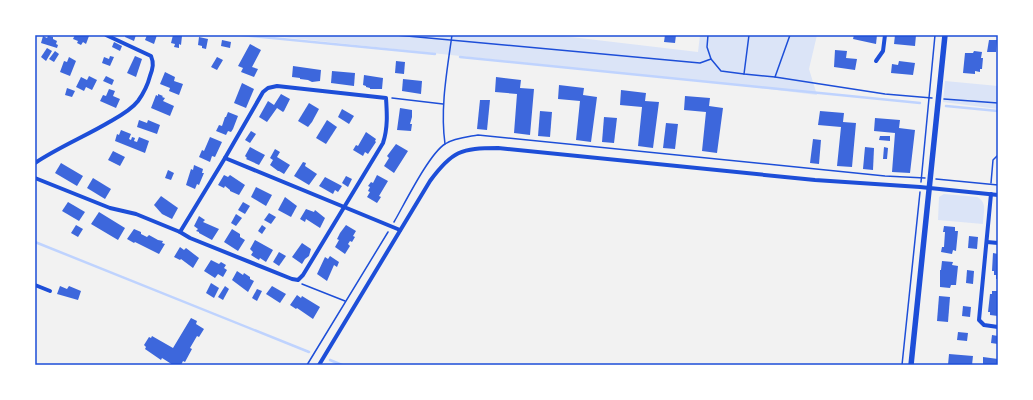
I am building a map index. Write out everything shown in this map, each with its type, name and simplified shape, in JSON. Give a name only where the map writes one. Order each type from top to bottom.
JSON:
[{"type":"street","points":[[35,163],[48,154],[102,127],[127,112],[138,101],[152,72],[154,63],[151,56],[106,35]]},
{"type":"street","points":[[876,61],[883,50],[885,35]]},
{"type":"street","points":[[911,365],[945,35]]},
{"type":"street","points":[[35,178],[110,208],[136,214],[180,232],[190,238],[292,279],[298,280],[303,275],[384,143],[387,113],[386,98],[277,86],[268,88],[263,92],[226,158],[180,232]]},
{"type":"street","points":[[319,365],[430,181],[442,164],[450,157],[461,152],[478,148],[498,148],[815,180],[920,187],[998,195]]},
{"type":"street","points":[[226,158],[400,230]]},
{"type":"street","points":[[991,194],[979,320],[984,325],[998,327]]},
{"type":"street","points":[[987,242],[998,243]]},
{"type":"street","points":[[35,286],[50,291]]},
{"type":"path","points":[[396,35],[700,63],[711,59]]},
{"type":"path","points":[[445,144],[443,129],[444,104],[452,35]]},
{"type":"path","points":[[708,35],[707,47],[711,59],[721,71],[775,77],[885,94],[998,103]]},
{"type":"path","points":[[744,74],[749,35]]},
{"type":"path","points":[[775,77],[790,35]]},
{"type":"path","points":[[902,365],[935,35]]},
{"type":"path","points":[[386,98],[444,104]]},
{"type":"path","points":[[307,365],[435,153],[445,144],[462,138],[478,135],[885,176],[921,177],[998,185]]},
{"type":"path","points":[[991,184],[993,160],[998,155]]},
{"type":"path","points":[[298,280],[304,285],[345,301]]},
{"type":"shaded area","points":[[262,35],[554,35],[698,52],[700,35],[817,35],[809,69],[817,95],[735,85]]},
{"type":"shaded area","points":[[945,81],[998,86],[998,109],[943,102]]},
{"type":"shaded area","points":[[944,194],[977,197],[980,199],[984,205],[983,224],[938,220],[939,197]]},
{"type":"building","points":[[75,35],[89,36],[86,44],[83,42],[81,45],[77,43],[78,41],[73,39]]},
{"type":"building","points":[[125,35],[136,35],[134,41],[125,37]]},
{"type":"building","points":[[147,35],[157,35],[154,44],[145,40]]},
{"type":"building","points":[[173,35],[182,36],[181,45],[179,44],[179,48],[174,47],[175,44],[171,43]]},
{"type":"building","points":[[665,35],[676,35],[675,43],[664,42]]},
{"type":"building","points":[[854,35],[877,35],[876,44],[853,39]]},
{"type":"building","points":[[895,35],[916,35],[915,46],[894,44]]},
{"type":"building","points":[[43,36],[47,38],[48,36],[53,37],[53,39],[57,41],[57,48],[41,43]]},
{"type":"building","points":[[199,37],[208,39],[206,49],[198,45]]},
{"type":"building","points":[[222,40],[231,42],[230,48],[221,46]]},
{"type":"building","points":[[989,40],[997,40],[996,52],[987,52]]},
{"type":"building","points":[[114,42],[122,46],[120,51],[112,47]]},
{"type":"building","points":[[250,44],[261,50],[252,67],[258,69],[254,77],[241,72],[243,68],[238,66]]},
{"type":"building","points":[[47,48],[52,51],[46,61],[41,57]]},
{"type":"building","points":[[835,50],[847,51],[846,58],[857,59],[855,70],[834,67]]},
{"type":"building","points":[[55,51],[59,54],[54,62],[49,59]]},
{"type":"building","points":[[974,51],[982,52],[982,69],[980,69],[980,72],[975,71],[975,74],[963,73],[965,53],[973,53]]},
{"type":"building","points":[[110,56],[114,57],[110,66],[102,63],[104,57],[109,59]]},
{"type":"building","points":[[135,56],[142,59],[136,77],[127,73]]},
{"type":"building","points":[[69,57],[76,61],[70,76],[60,72],[64,61],[67,62]]},
{"type":"building","points":[[217,57],[223,60],[217,70],[211,67]]},
{"type":"building","points":[[396,61],[405,62],[404,74],[395,73]]},
{"type":"building","points":[[899,61],[915,63],[913,75],[891,73],[892,64],[898,65]]},
{"type":"building","points":[[293,66],[321,70],[320,81],[312,82],[292,77]]},
{"type":"building","points":[[332,71],[355,73],[354,86],[331,83]]},
{"type":"building","points":[[165,72],[175,77],[174,81],[183,84],[179,95],[169,91],[170,88],[160,84]]},
{"type":"building","points":[[364,75],[383,78],[382,89],[370,89],[363,85]]},
{"type":"building","points":[[89,76],[97,80],[92,90],[86,87],[84,91],[76,87],[81,77],[87,80]]},
{"type":"building","points":[[106,76],[114,80],[112,85],[103,81]]},
{"type":"building","points":[[496,77],[521,80],[520,88],[534,89],[530,135],[514,133],[517,94],[495,92]]},
{"type":"building","points":[[403,79],[422,81],[421,94],[402,91]]},
{"type":"building","points":[[242,83],[254,89],[246,108],[234,103]]},
{"type":"building","points":[[559,85],[584,88],[583,95],[597,97],[591,142],[576,140],[580,101],[558,99]]},
{"type":"building","points":[[67,88],[75,91],[72,97],[65,95]]},
{"type":"building","points":[[109,89],[115,91],[113,96],[120,99],[116,108],[100,101],[103,95],[106,96]]},
{"type":"building","points":[[621,90],[646,93],[645,101],[659,102],[653,148],[638,146],[642,107],[620,105]]},
{"type":"building","points":[[158,94],[165,98],[163,101],[174,106],[170,116],[151,108],[156,95],[158,96]]},
{"type":"building","points":[[281,94],[290,99],[284,111],[283,112],[277,108],[267,122],[259,117],[268,101],[274,105]]},
{"type":"building","points":[[685,96],[710,98],[709,106],[723,108],[717,153],[702,151],[706,112],[684,110]]},
{"type":"building","points":[[480,100],[490,100],[487,130],[477,129]]},
{"type":"building","points":[[309,103],[319,109],[308,127],[298,121]]},
{"type":"building","points":[[400,108],[412,110],[410,124],[412,124],[411,131],[397,130]]},
{"type":"building","points":[[342,109],[354,116],[349,124],[338,117]]},
{"type":"building","points":[[540,111],[552,112],[550,137],[538,136]]},
{"type":"building","points":[[820,111],[844,113],[843,122],[856,123],[852,167],[837,166],[841,127],[818,125]]},
{"type":"building","points":[[228,112],[238,116],[233,129],[231,132],[228,131],[226,135],[216,131],[219,125],[222,126]]},
{"type":"building","points":[[604,117],[617,118],[614,143],[602,142]]},
{"type":"building","points":[[875,118],[900,120],[899,128],[915,130],[910,173],[892,172],[895,133],[874,131]]},
{"type":"building","points":[[139,120],[147,123],[148,120],[160,125],[157,134],[137,127]]},
{"type":"building","points":[[327,120],[337,127],[326,144],[316,138]]},
{"type":"building","points":[[666,123],[678,124],[675,149],[663,148]]},
{"type":"building","points":[[121,130],[131,134],[129,139],[131,140],[132,137],[135,138],[134,141],[137,142],[139,137],[149,141],[145,153],[115,141],[117,134],[119,135]]},
{"type":"building","points":[[251,131],[256,134],[250,143],[245,140]]},
{"type":"building","points":[[366,132],[376,139],[376,142],[368,154],[365,152],[363,156],[353,150],[356,145],[358,146]]},
{"type":"building","points":[[880,136],[890,136],[890,141],[879,140]]},
{"type":"building","points":[[210,137],[222,142],[215,157],[212,156],[210,162],[199,157],[202,150],[204,151]]},
{"type":"building","points":[[813,139],[821,140],[819,164],[810,163]]},
{"type":"building","points":[[396,144],[408,151],[394,173],[384,166],[389,158],[387,156]]},
{"type":"building","points":[[250,147],[265,155],[259,165],[246,159],[247,158],[245,156]]},
{"type":"building","points":[[865,147],[874,148],[873,170],[863,169]]},
{"type":"building","points":[[884,147],[888,148],[887,159],[883,159]]},
{"type":"building","points":[[275,149],[280,152],[277,157],[290,165],[284,174],[270,165],[273,160],[270,158]]},
{"type":"building","points":[[113,151],[125,157],[120,166],[108,160]]},
{"type":"building","points":[[303,162],[306,163],[305,166],[317,174],[309,185],[294,176]]},
{"type":"building","points":[[61,163],[83,176],[77,186],[55,173]]},
{"type":"building","points":[[194,165],[203,169],[202,173],[204,173],[199,185],[197,184],[195,189],[186,185],[191,169],[193,170]]},
{"type":"building","points":[[168,170],[174,173],[171,180],[165,178]]},
{"type":"building","points":[[224,175],[228,177],[230,175],[245,185],[239,195],[230,191],[225,186],[224,188],[218,185]]},
{"type":"building","points":[[377,175],[388,181],[379,196],[381,197],[377,203],[367,197],[370,192],[368,191],[370,187],[368,186],[371,182],[373,183]]},
{"type":"building","points":[[346,176],[352,179],[348,187],[342,183]]},
{"type":"building","points":[[325,177],[342,186],[338,192],[335,190],[333,194],[319,186]]},
{"type":"building","points":[[93,178],[111,189],[105,199],[87,188]]},
{"type":"building","points":[[256,187],[272,195],[266,206],[251,197]]},
{"type":"building","points":[[161,196],[178,208],[172,219],[162,214],[154,205]]},
{"type":"building","points":[[285,197],[297,206],[291,217],[278,210]]},
{"type":"building","points":[[68,202],[85,212],[79,221],[62,211]]},
{"type":"building","points":[[243,202],[250,206],[245,214],[238,210]]},
{"type":"building","points":[[306,209],[314,212],[315,210],[325,218],[320,228],[306,219],[305,222],[300,219]]},
{"type":"building","points":[[99,212],[125,228],[118,240],[91,224]]},
{"type":"building","points":[[269,213],[276,217],[271,224],[264,220]]},
{"type":"building","points":[[236,214],[242,218],[236,226],[231,223]]},
{"type":"building","points":[[199,216],[205,220],[203,222],[219,229],[212,240],[196,231],[198,229],[194,226]]},
{"type":"building","points":[[76,225],[83,229],[78,237],[71,233]]},
{"type":"building","points":[[262,225],[266,228],[262,234],[258,231]]},
{"type":"building","points":[[346,225],[356,231],[353,236],[355,237],[352,242],[350,241],[348,244],[350,246],[345,254],[335,247],[339,240],[337,239],[340,233]]},
{"type":"building","points":[[944,226],[955,227],[955,231],[958,231],[956,251],[953,250],[952,254],[941,252],[942,247],[944,247]]},
{"type":"building","points":[[134,229],[147,237],[149,235],[163,241],[162,243],[165,244],[159,254],[127,239]]},
{"type":"building","points":[[232,229],[240,234],[240,237],[245,240],[238,251],[224,242]]},
{"type":"building","points":[[969,236],[978,237],[977,249],[968,248]]},
{"type":"building","points":[[255,240],[273,250],[266,262],[251,255],[253,252],[250,249]]},
{"type":"building","points":[[302,243],[311,249],[309,256],[302,264],[292,257]]},
{"type":"building","points":[[180,247],[184,250],[186,248],[199,258],[193,268],[181,259],[180,260],[174,257]]},
{"type":"building","points":[[279,252],[286,256],[279,266],[273,262]]},
{"type":"building","points":[[993,253],[998,254],[998,279],[996,279],[996,275],[994,275],[994,271],[992,271]]},
{"type":"building","points":[[330,256],[339,262],[337,267],[334,265],[327,281],[317,274],[325,257],[328,259]]},
{"type":"building","points":[[211,260],[219,264],[221,262],[226,265],[224,268],[227,270],[223,277],[218,274],[215,278],[204,271]]},
{"type":"building","points":[[942,261],[953,262],[952,265],[958,266],[956,285],[951,285],[950,288],[940,287],[940,270]]},
{"type":"building","points":[[967,270],[974,271],[973,284],[966,283]]},
{"type":"building","points":[[237,271],[243,275],[244,273],[254,281],[248,292],[232,280]]},
{"type":"building","points":[[211,283],[219,288],[214,298],[206,293]]},
{"type":"building","points":[[60,286],[67,289],[69,286],[81,291],[78,300],[57,294]]},
{"type":"building","points":[[225,286],[229,289],[223,300],[218,297]]},
{"type":"building","points":[[272,286],[286,294],[280,303],[266,294]]},
{"type":"building","points":[[257,289],[262,291],[257,301],[252,298]]},
{"type":"building","points":[[992,291],[998,291],[998,316],[990,315],[990,312],[988,312],[990,294],[992,294]]},
{"type":"building","points":[[297,295],[301,298],[302,296],[320,307],[313,319],[290,305]]},
{"type":"building","points":[[939,296],[950,297],[948,322],[937,321]]},
{"type":"building","points":[[963,306],[971,307],[970,317],[962,316]]},
{"type":"building","points":[[191,318],[197,321],[196,324],[204,329],[199,337],[197,336],[190,348],[192,349],[185,362],[183,361],[181,365],[173,365],[162,358],[161,360],[145,349],[146,347],[144,345],[149,337],[151,338],[152,336],[173,348]]},
{"type":"building","points":[[958,332],[968,333],[967,341],[957,340]]},
{"type":"building","points":[[992,335],[998,336],[998,344],[991,343]]},
{"type":"building","points":[[949,354],[973,356],[972,365],[948,365]]},
{"type":"building","points":[[983,357],[998,359],[998,365],[983,365]]},
{"type":"waterway","points":[[242,35],[435,54]]},
{"type":"waterway","points":[[460,57],[920,103]]},
{"type":"waterway","points":[[946,106],[998,111]]},
{"type":"waterway","points":[[35,242],[309,352]]},
{"type":"waterway","points":[[330,360],[342,365]]}]
